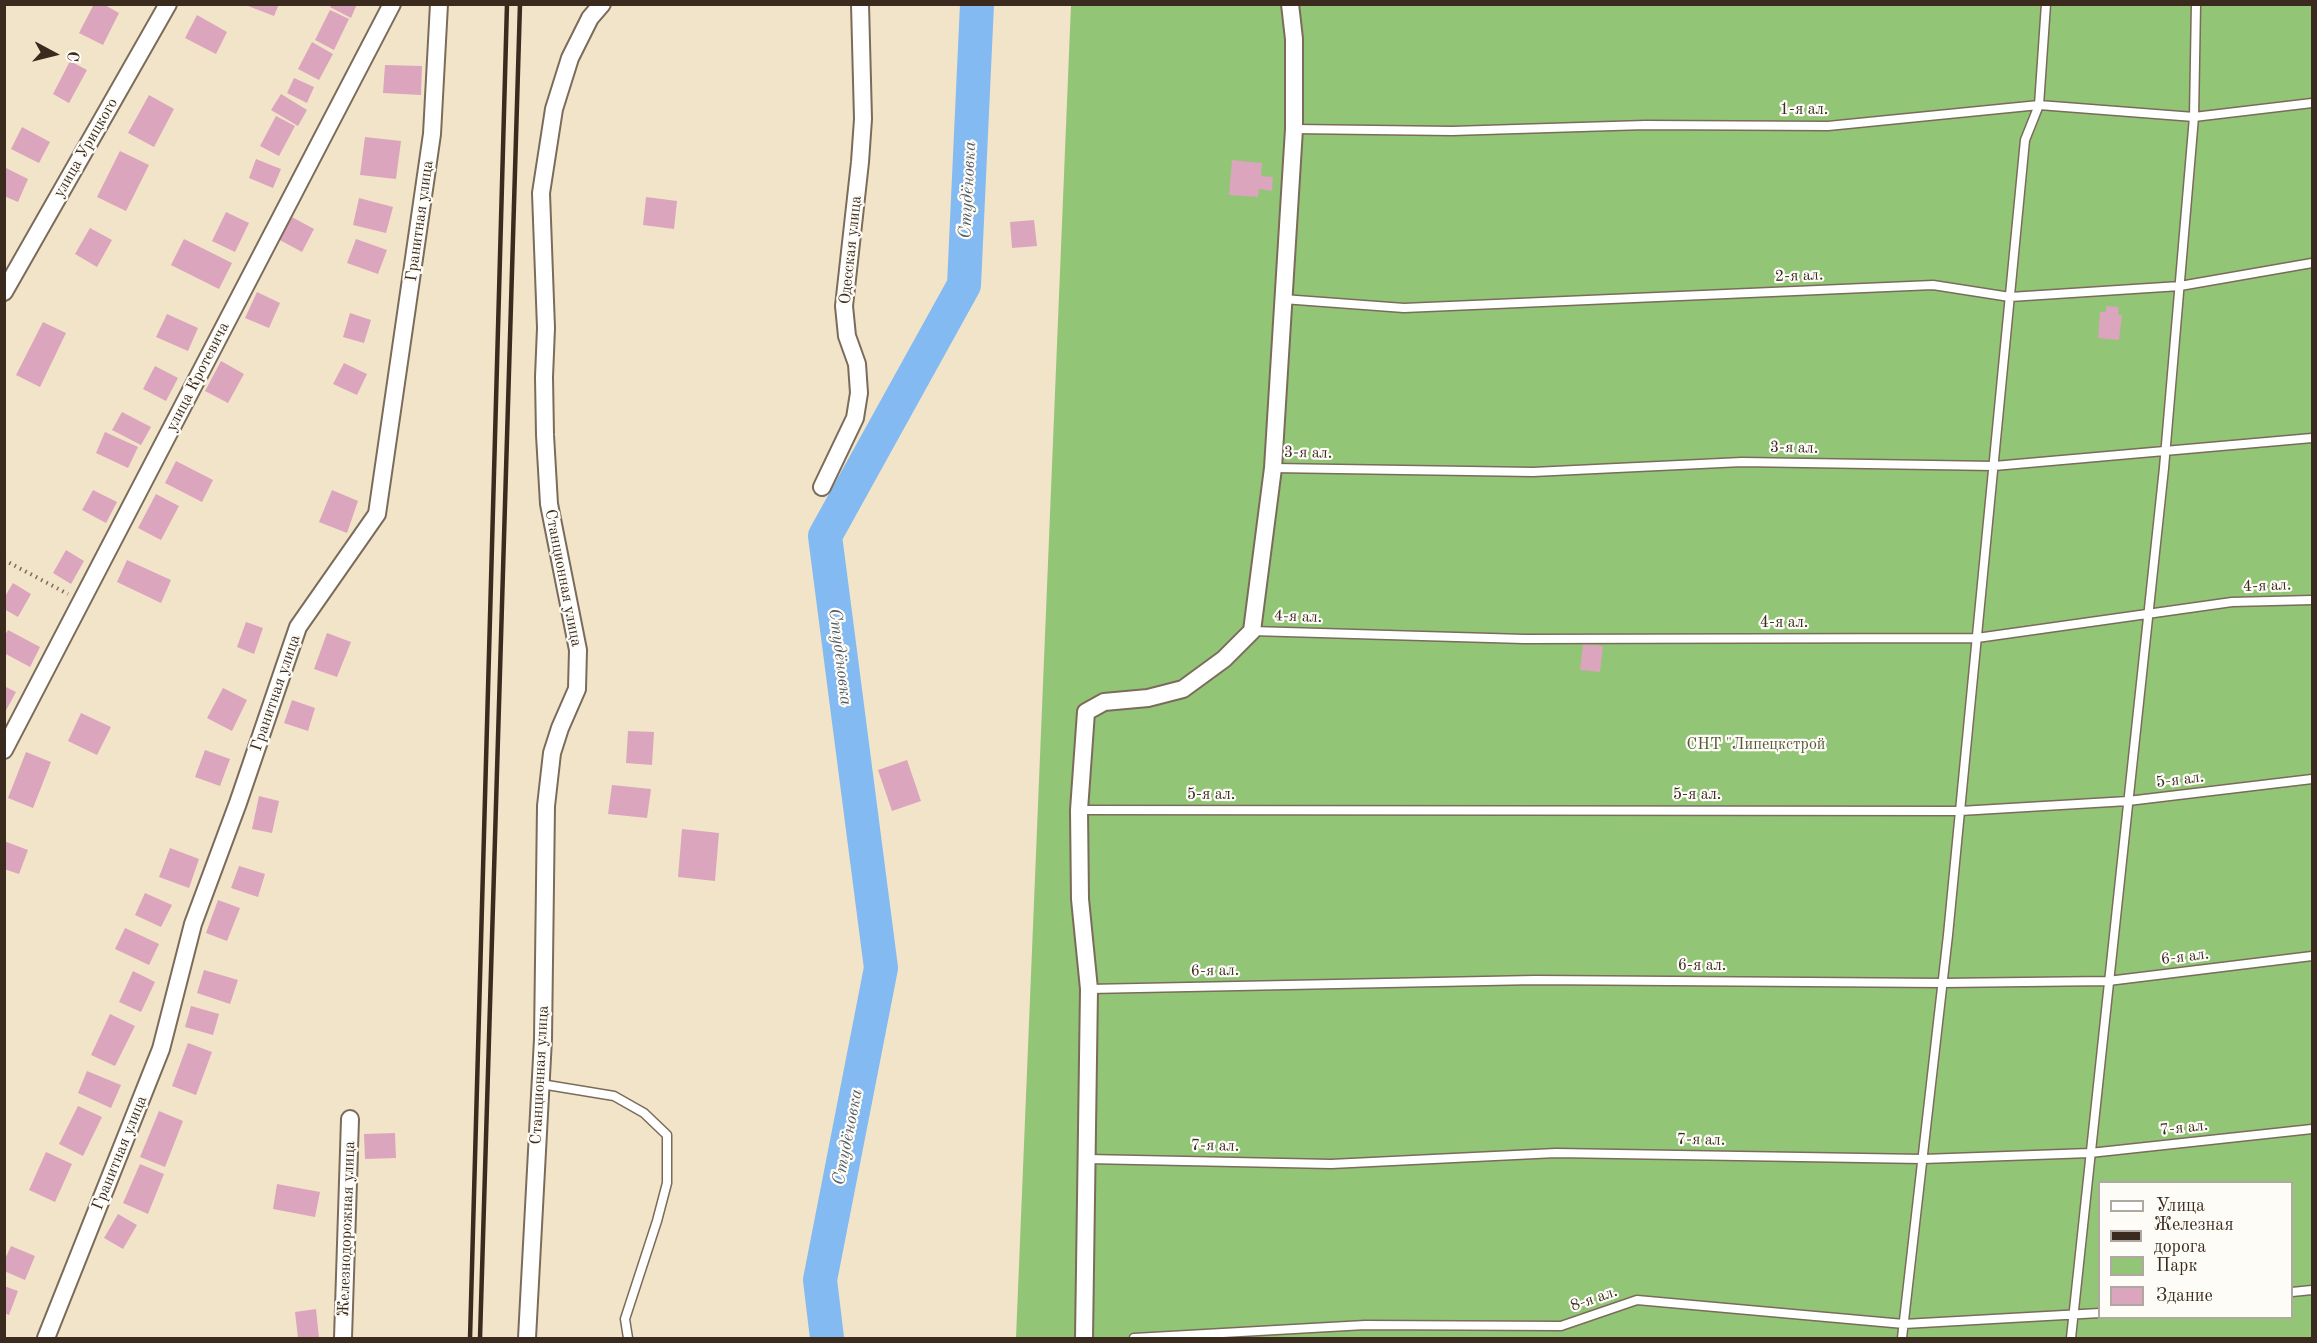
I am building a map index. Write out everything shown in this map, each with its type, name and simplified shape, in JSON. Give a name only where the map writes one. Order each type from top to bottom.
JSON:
[{"type":"street","name":"улица Урицкого","points":[[4,292],[168,4]]},
{"type":"street","name":"улица Кротевича","points":[[4,750],[392,4]]},
{"type":"street","name":"Гранитная улица","points":[[46,1338],[161,1049],[193,924],[238,803],[298,627],[378,514],[432,134],[439,4]]},
{"type":"street","name":"Станционная улица","points":[[527,1338],[543,1039],[546,806],[552,753],[577,689],[578,650],[549,504],[544,435],[546,328],[541,193],[554,109],[567,69],[590,18],[602,4]]},
{"type":"street","name":"Одесская улица","points":[[822,487],[855,418],[859,393],[857,364],[847,336],[844,306],[863,118],[860,4]]},
{"type":"street","points":[[1084,1338],[1089,989],[1080,899],[1079,810],[1086,712],[1104,702],[1148,698],[1184,688],[1224,658],[1252,631],[1273,468],[1294,129],[1294,39],[1290,4]]},
{"type":"street","name":"Железнодорожная улица","points":[[343,1338],[350,1119]]},
{"type":"lane","points":[[1902,1338],[1943,982],[2025,140],[2039,105],[2046,4]]},
{"type":"lane","points":[[2071,1338],[2165,452],[2194,117],[2196,4]]},
{"type":"lane","name":"1-я ал.","points":[[1294,129],[1452,131],[1645,125],[1828,126],[2039,105],[2194,117],[2313,103]]},
{"type":"lane","name":"2-я ал.","points":[[1283,299],[1404,308],[1934,285],[2010,297],[2180,286],[2313,263]]},
{"type":"lane","name":"3-я ал.","points":[[1273,468],[1533,472],[1742,462],[1994,466],[2313,438]]},
{"type":"lane","name":"4-я ал.","points":[[1252,631],[1524,639],[1977,638],[2232,602],[2313,600]]},
{"type":"lane","name":"5-я ал.","points":[[1079,810],[1960,811],[2127,801],[2313,779]]},
{"type":"lane","name":"6-я ал.","points":[[1089,989],[1535,980],[2108,981],[2313,956]]},
{"type":"lane","points":[[541,1084],[614,1096],[644,1113],[666,1136],[667,1183],[625,1319],[628,1338]]},
{"type":"lane","name":"7-я ал.","points":[[1087,1159],[1331,1164],[1556,1153],[1923,1159],[2090,1153],[2313,1129]]},
{"type":"lane","points":[[2293,1292],[2313,1290]]},
{"type":"lane","name":"8-я ал.","points":[[1134,1338],[1365,1325],[1561,1326],[1637,1300],[1904,1324],[2098,1313]]},
{"type":"path","points":[[4,560],[81,602]]},
{"type":"green space","name":"СНТ \"Липецкстрой","points":[[1071,5],[2312,5],[2312,1338],[1016,1338]]},
{"type":"building","points":[[94,4],[103,4],[119,13],[103,45],[79,33]]},
{"type":"building","points":[[243,4],[279,4],[274,16]]},
{"type":"building","points":[[332,4],[357,4],[351,18],[330,7]]},
{"type":"building","points":[[330,10],[349,19],[334,50],[315,40]]},
{"type":"building","points":[[197,15],[227,32],[216,54],[185,38]]},
{"type":"building","points":[[312,42],[333,54],[319,80],[298,69]]},
{"type":"building","points":[[70,61],[87,70],[69,103],[53,94]]},
{"type":"building","points":[[385,65],[422,66],[421,95],[383,93]]},
{"type":"building","points":[[294,78],[314,87],[307,103],[287,93]]},
{"type":"building","points":[[281,94],[307,110],[298,126],[271,110]]},
{"type":"building","points":[[149,95],[174,109],[154,147],[128,133]]},
{"type":"building","points":[[276,116],[295,126],[279,156],[260,146]]},
{"type":"building","points":[[22,127],[50,142],[39,163],[11,149]]},
{"type":"building","points":[[365,137],[401,141],[396,179],[360,175]]},
{"type":"building","points":[[120,151],[149,165],[126,211],[97,197]]},
{"type":"building","points":[[256,159],[281,169],[273,188],[249,178]]},
{"type":"building","points":[[1232,160],[1262,163],[1261,176],[1273,177],[1272,191],[1259,189],[1258,197],[1229,195]]},
{"type":"building","points":[[4,167],[28,179],[18,202],[4,196]]},
{"type":"building","points":[[646,197],[677,201],[674,229],[643,225]]},
{"type":"building","points":[[359,198],[393,207],[386,233],[353,225]]},
{"type":"building","points":[[226,212],[249,223],[235,252],[212,241]]},
{"type":"building","points":[[290,216],[314,229],[302,252],[278,239]]},
{"type":"building","points":[[1034,220],[1037,246],[1012,248],[1010,222]]},
{"type":"building","points":[[90,228],[112,240],[97,267],[75,254]]},
{"type":"building","points":[[184,239],[232,263],[219,289],[171,265]]},
{"type":"building","points":[[356,239],[387,250],[378,274],[347,263]]},
{"type":"building","points":[[257,292],[280,303],[269,328],[245,318]]},
{"type":"building","points":[[2106,306],[2119,307],[2118,315],[2122,315],[2119,340],[2098,338],[2100,312],[2106,312]]},
{"type":"building","points":[[350,313],[371,320],[364,343],[343,337]]},
{"type":"building","points":[[167,314],[198,328],[188,351],[156,337]]},
{"type":"building","points":[[43,322],[66,333],[40,387],[16,375]]},
{"type":"building","points":[[221,361],[244,374],[228,403],[205,391]]},
{"type":"building","points":[[344,363],[367,374],[357,395],[333,384]]},
{"type":"building","points":[[155,366],[178,378],[166,401],[143,389]]},
{"type":"building","points":[[122,412],[151,427],[141,445],[112,430]]},
{"type":"building","points":[[105,432],[138,447],[128,468],[96,453]]},
{"type":"building","points":[[176,461],[213,480],[202,502],[165,483]]},
{"type":"building","points":[[93,490],[117,502],[106,523],[82,510]]},
{"type":"building","points":[[332,490],[358,501],[347,533],[319,522]]},
{"type":"building","points":[[156,494],[179,506],[161,540],[138,528]]},
{"type":"building","points":[[66,550],[84,561],[71,584],[53,573]]},
{"type":"building","points":[[127,560],[171,580],[161,603],[117,582]]},
{"type":"building","points":[[13,583],[31,594],[18,617],[4,609],[4,598]]},
{"type":"building","points":[[246,622],[263,628],[254,654],[237,647]]},
{"type":"building","points":[[8,630],[40,647],[30,667],[4,653],[4,637]]},
{"type":"building","points":[[327,633],[351,642],[337,677],[314,669]]},
{"type":"building","points":[[1583,644],[1603,646],[1600,672],[1580,670]]},
{"type":"building","points":[[4,686],[16,692],[4,714]]},
{"type":"building","points":[[223,688],[247,700],[232,731],[207,718]]},
{"type":"building","points":[[292,700],[315,708],[308,731],[284,723]]},
{"type":"building","points":[[81,713],[111,727],[97,755],[68,741]]},
{"type":"building","points":[[628,731],[654,732],[652,765],[626,763]]},
{"type":"building","points":[[205,750],[230,759],[220,786],[195,777]]},
{"type":"building","points":[[26,752],[51,762],[33,808],[8,798]]},
{"type":"building","points":[[907,760],[921,801],[892,811],[878,770]]},
{"type":"building","points":[[612,785],[651,789],[647,818],[608,814]]},
{"type":"building","points":[[259,796],[279,801],[272,833],[252,829]]},
{"type":"building","points":[[682,829],[719,833],[715,881],[678,877]]},
{"type":"building","points":[[4,841],[28,850],[19,874],[4,869]]},
{"type":"building","points":[[170,848],[199,859],[189,888],[159,877]]},
{"type":"building","points":[[239,866],[265,874],[258,897],[231,888]]},
{"type":"building","points":[[145,893],[172,905],[161,927],[135,915]]},
{"type":"building","points":[[218,900],[240,908],[227,941],[206,933]]},
{"type":"building","points":[[125,928],[159,944],[149,965],[115,949]]},
{"type":"building","points":[[204,970],[238,980],[230,1004],[197,993]]},
{"type":"building","points":[[133,971],[155,982],[141,1012],[119,1002]]},
{"type":"building","points":[[191,1006],[219,1014],[213,1035],[185,1027]]},
{"type":"building","points":[[110,1014],[135,1026],[115,1066],[91,1055]]},
{"type":"building","points":[[188,1043],[212,1052],[196,1095],[172,1086]]},
{"type":"building","points":[[87,1071],[121,1085],[111,1108],[78,1093]]},
{"type":"building","points":[[78,1106],[102,1117],[83,1156],[59,1144]]},
{"type":"building","points":[[159,1111],[183,1121],[165,1167],[140,1157]]},
{"type":"building","points":[[395,1133],[396,1158],[365,1159],[364,1134]]},
{"type":"building","points":[[46,1152],[72,1164],[55,1202],[29,1190]]},
{"type":"building","points":[[140,1164],[164,1174],[148,1214],[123,1203]]},
{"type":"building","points":[[277,1184],[320,1192],[315,1217],[273,1209]]},
{"type":"building","points":[[118,1214],[137,1225],[123,1249],[104,1238]]},
{"type":"building","points":[[11,1246],[35,1256],[25,1280],[4,1271],[4,1261]]},
{"type":"building","points":[[4,1286],[18,1291],[9,1315],[4,1313]]},
{"type":"building","points":[[316,1309],[319,1338],[298,1338],[295,1312]]},
{"type":"waterway","name":"Студёновка","points":[[827,1338],[820,1280],[881,968],[825,536],[964,285],[977,4]]},
{"type":"railway","points":[[470,1338],[507,4]]},
{"type":"railway","points":[[480,1338],[520,4]]}]
